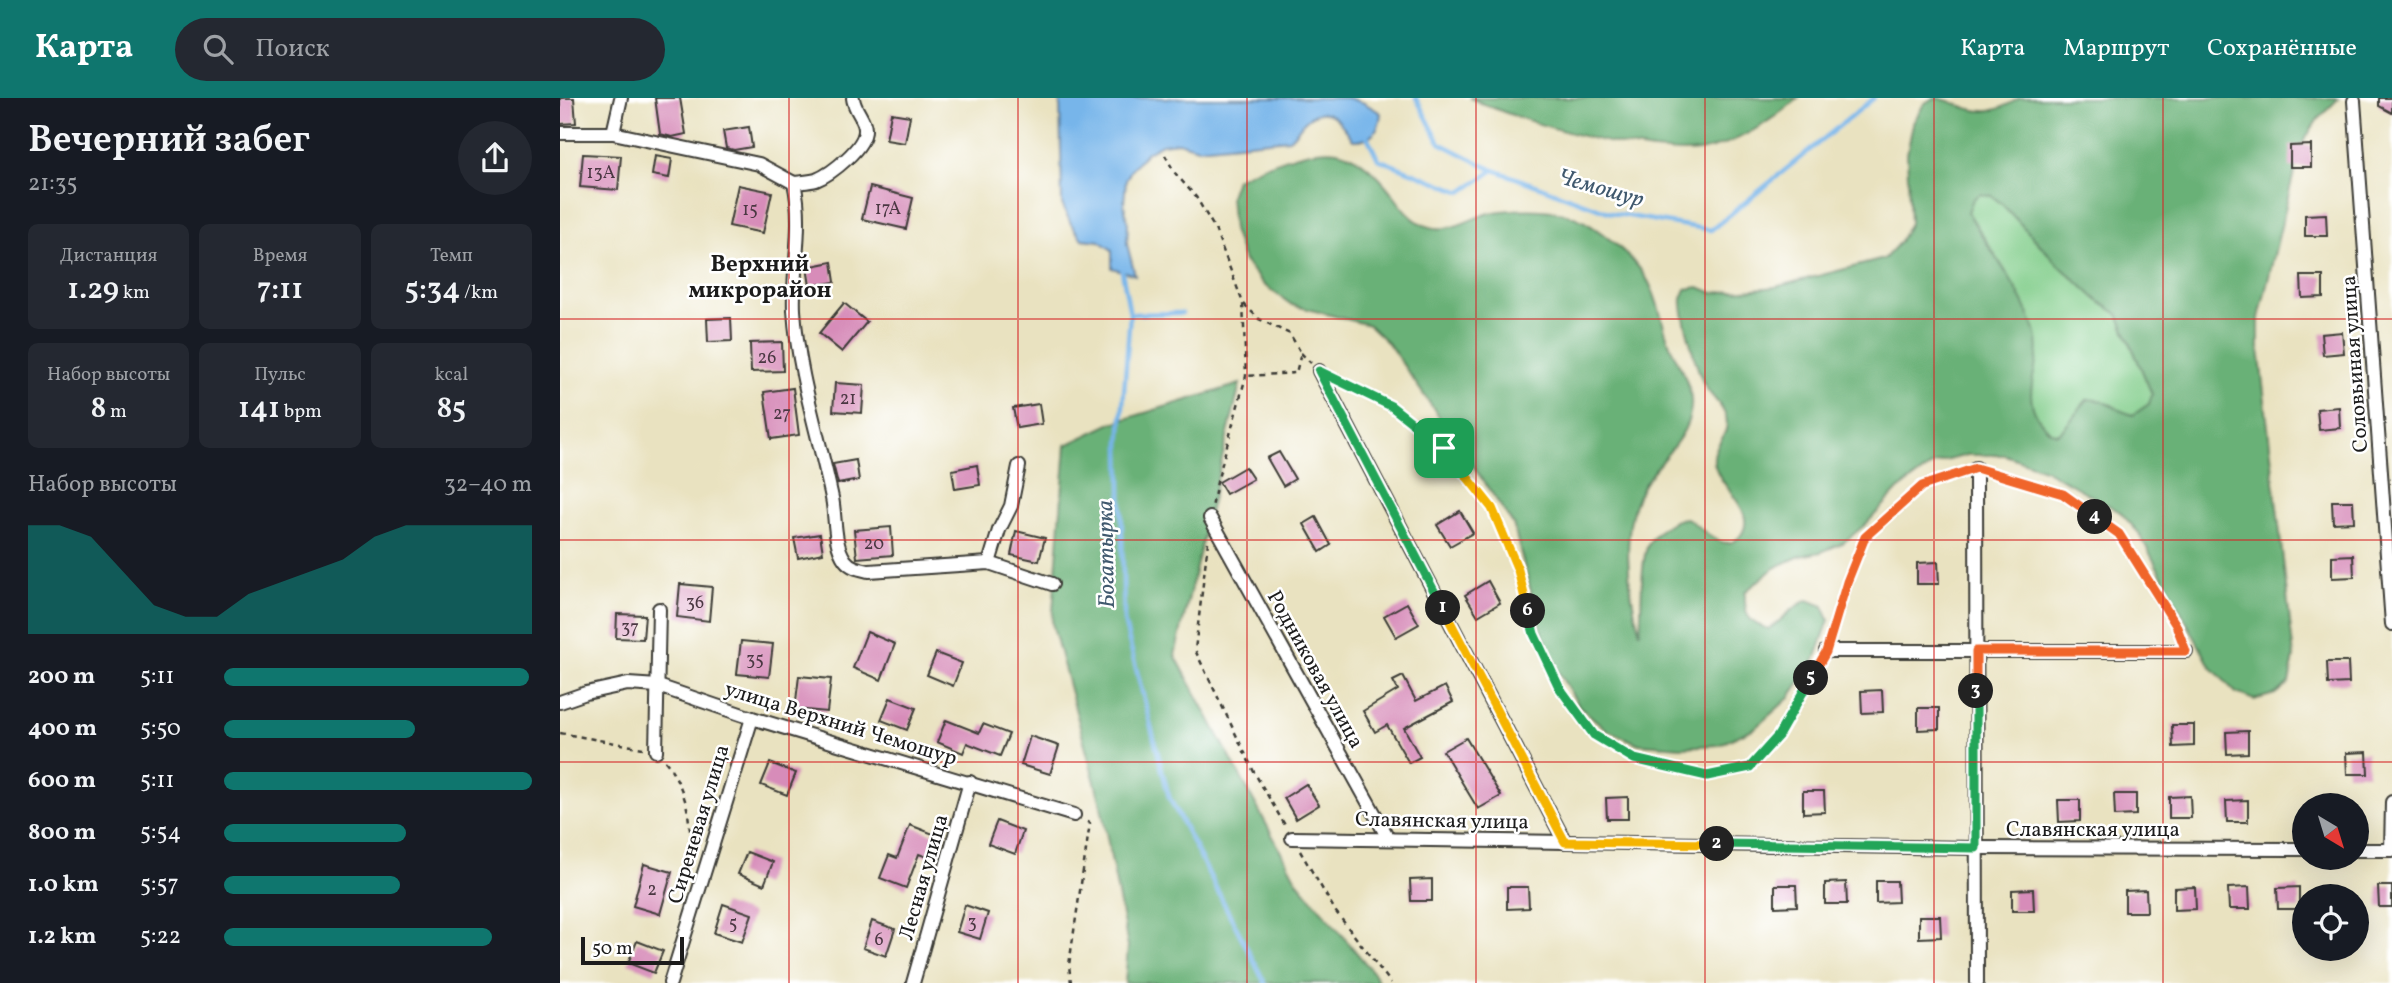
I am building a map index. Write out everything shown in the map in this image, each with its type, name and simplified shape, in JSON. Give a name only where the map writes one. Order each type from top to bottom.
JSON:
[{"type":"street","points":[[613,133],[621,98]]},
{"type":"street","points":[[560,133],[613,133],[759,164],[794,183],[814,180],[841,164],[858,146],[864,136],[865,125],[855,109],[853,98]]},
{"type":"street","name":"Соловьиная улица","points":[[2354,101],[2392,624]]},
{"type":"street","points":[[794,183],[799,209],[794,310],[809,410],[833,500],[836,534],[845,559],[854,567],[869,571],[989,563],[1052,584]]},
{"type":"street","points":[[1319,371],[1565,842]]},
{"type":"street","points":[[989,563],[999,530],[1011,506],[1019,466]]},
{"type":"street","points":[[1976,468],[1977,983]]},
{"type":"street","name":"Родниковая улица","points":[[1210,519],[1388,838]]},
{"type":"street","points":[[656,751],[659,609]]},
{"type":"street","points":[[1826,652],[2186,651]]},
{"type":"street","name":"улица Верхний Чемошур","points":[[560,702],[628,684],[658,686],[752,718],[1074,815]]},
{"type":"street","name":"Сиреневая улица","points":[[670,983],[752,718]]},
{"type":"street","name":"Лесная улица","points":[[913,983],[970,782]]},
{"type":"street","points":[[2370,850],[2392,850],[2392,802]]},
{"type":"street","name":"Славянская улица","points":[[1292,838],[1976,848],[2292,849]]},
{"type":"path","points":[[1243,303],[1259,319],[1290,334],[1301,353],[1296,373],[1246,376]]},
{"type":"path","points":[[1319,371],[1391,406],[1444,448],[1492,508],[1518,570],[1534,634],[1559,687],[1594,735],[1634,759],[1707,776],[1750,767],[1778,736],[1826,652],[1847,582],[1865,537],[1922,486],[1976,468],[2063,494],[2119,534],[2176,625],[2186,651]]},
{"type":"path","points":[[560,733],[656,751],[670,766],[687,804],[693,846],[706,864]]},
{"type":"path","points":[[1070,983],[1069,965],[1090,823],[1074,815]]},
{"type":"green space","points":[[1470,98],[1798,98],[1764,124],[1726,144],[1699,151],[1675,152],[1616,144],[1583,136]]},
{"type":"green space","points":[[1937,98],[1969,109],[1991,111],[2019,98],[2339,98],[2318,119],[2300,147],[2259,318],[2259,348],[2294,657],[2289,683],[2275,694],[2254,700],[2236,693],[2210,666],[2139,533],[2120,512],[2044,469],[2005,455],[1967,455],[1934,464],[1898,490],[1866,524],[1843,543],[1821,552],[1800,556],[1774,568],[1745,592],[1746,612],[1751,620],[1762,627],[1769,629],[1808,600],[1823,606],[1829,620],[1815,660],[1789,698],[1755,728],[1719,745],[1681,747],[1639,744],[1607,730],[1579,706],[1557,670],[1541,629],[1513,524],[1388,343],[1369,325],[1292,305],[1264,285],[1244,261],[1233,230],[1230,196],[1236,179],[1300,154],[1326,150],[1345,153],[1366,165],[1411,216],[1430,227],[1453,227],[1498,211],[1551,211],[1569,215],[1592,226],[1627,255],[1651,287],[1671,348],[1688,384],[1691,399],[1689,419],[1684,430],[1642,488],[1631,521],[1628,559],[1632,598],[1640,633],[1645,553],[1655,535],[1670,523],[1687,518],[1713,538],[1727,543],[1740,536],[1745,527],[1741,508],[1722,480],[1714,461],[1727,423],[1722,408],[1705,386],[1694,356],[1682,306],[1686,289],[1699,287],[1713,293],[1775,287],[1884,259],[1899,243],[1910,223],[1907,154],[1913,123],[1924,104]],"holes":[[[1980,194],[1992,196],[2058,264],[2097,300],[2118,314],[2152,394],[2149,404],[2133,415],[2100,401],[2088,399],[2058,434],[2040,421],[2031,397],[2038,345],[2036,334],[2015,286],[1968,212],[1973,199]]]},
{"type":"green space","points":[[1980,194],[1992,196],[2002,204],[2058,264],[2097,300],[2118,314],[2152,394],[2149,404],[2133,415],[2121,412],[2112,405],[2088,399],[2058,434],[2050,432],[2034,412],[2030,397],[2032,378],[2006,272],[1968,212],[1973,199]]},
{"type":"green space","points":[[1240,384],[1175,655],[1297,881],[1379,983],[1125,983],[1128,946],[1100,801],[1052,623],[1066,445],[1112,423]]},
{"type":"water","points":[[1060,98],[1348,98],[1381,113],[1379,125],[1373,133],[1359,140],[1353,140],[1333,116],[1320,113],[1304,122],[1289,139],[1198,148],[1178,142],[1162,144],[1147,152],[1132,168],[1126,180],[1124,204],[1128,224],[1127,244],[1135,275],[1112,268],[1112,250],[1099,241],[1082,239],[1071,224],[1062,204]]},
{"type":"building","points":[[560,98],[574,98],[576,123],[560,124]]},
{"type":"building","points":[[655,98],[680,98],[686,134],[672,137],[660,134]]},
{"type":"building","points":[[2379,98],[2392,98],[2392,113],[2379,106]]},
{"type":"building","points":[[891,113],[910,116],[905,143],[886,140]]},
{"type":"building","points":[[749,127],[752,147],[734,150],[726,148],[723,131]]},
{"type":"building","points":[[2311,145],[2311,167],[2290,167],[2290,146]]},
{"type":"building","points":[[583,154],[621,156],[618,190],[580,187]]},
{"type":"building","points":[[655,156],[672,159],[669,178],[652,175]]},
{"type":"building","points":[[738,185],[772,192],[763,233],[729,226]]},
{"type":"building","points":[[870,187],[913,198],[906,229],[862,219]]},
{"type":"building","points":[[2326,214],[2327,236],[2305,236],[2305,215]]},
{"type":"building","points":[[832,262],[835,282],[810,286],[807,267]]},
{"type":"building","points":[[2301,276],[2323,276],[2323,297],[2302,298]]},
{"type":"building","points":[[844,303],[867,322],[842,352],[819,333]]},
{"type":"building","points":[[731,318],[732,341],[708,342],[707,319]]},
{"type":"building","points":[[2342,332],[2344,353],[2323,355],[2321,334]]},
{"type":"building","points":[[782,342],[783,371],[751,372],[750,343]]},
{"type":"building","points":[[835,383],[864,385],[862,413],[833,411]]},
{"type":"building","points":[[793,388],[799,435],[771,439],[764,392]]},
{"type":"building","points":[[1039,404],[1042,424],[1017,428],[1013,408]]},
{"type":"building","points":[[2339,407],[2340,428],[2319,430],[2317,409]]},
{"type":"building","points":[[1279,452],[1295,479],[1283,486],[1267,458]]},
{"type":"building","points":[[856,460],[859,480],[838,484],[833,464]]},
{"type":"building","points":[[977,465],[980,485],[955,489],[952,470]]},
{"type":"building","points":[[1245,467],[1253,479],[1226,494],[1219,482]]},
{"type":"building","points":[[2332,501],[2353,501],[2354,522],[2333,523]]},
{"type":"building","points":[[1460,511],[1473,533],[1450,546],[1437,525]]},
{"type":"building","points":[[1316,517],[1331,545],[1320,552],[1304,524]]},
{"type":"building","points":[[891,527],[893,555],[857,558],[854,530]]},
{"type":"building","points":[[1016,531],[1045,538],[1039,561],[1011,555]]},
{"type":"building","points":[[820,534],[823,553],[798,558],[794,538]]},
{"type":"building","points":[[2353,555],[2354,577],[2332,578],[2332,556]]},
{"type":"building","points":[[1938,562],[1939,584],[1917,584],[1917,563]]},
{"type":"building","points":[[1488,581],[1500,603],[1478,616],[1465,595]]},
{"type":"building","points":[[680,584],[712,587],[709,621],[677,617]]},
{"type":"building","points":[[1407,603],[1419,624],[1396,637],[1384,616]]},
{"type":"building","points":[[617,614],[645,615],[643,639],[616,638]]},
{"type":"building","points":[[867,632],[895,644],[881,680],[853,668]]},
{"type":"building","points":[[741,641],[773,644],[769,677],[737,674]]},
{"type":"building","points":[[936,653],[962,663],[953,686],[927,675]]},
{"type":"building","points":[[2327,662],[2348,662],[2349,683],[2328,684]]},
{"type":"building","points":[[799,676],[831,679],[827,712],[795,709]]},
{"type":"building","points":[[1403,676],[1416,701],[1445,686],[1453,702],[1404,728],[1420,757],[1409,763],[1387,725],[1375,732],[1363,711],[1398,690],[1393,681]]},
{"type":"building","points":[[1882,690],[1883,712],[1862,713],[1861,691]]},
{"type":"building","points":[[890,698],[916,708],[907,730],[881,720]]},
{"type":"building","points":[[1918,708],[1939,708],[1939,729],[1918,730]]},
{"type":"building","points":[[946,720],[979,733],[983,724],[1009,734],[1000,756],[967,743],[963,753],[937,742]]},
{"type":"building","points":[[2172,725],[2194,725],[2194,746],[2173,747]]},
{"type":"building","points":[[2248,731],[2248,753],[2227,754],[2226,732]]},
{"type":"building","points":[[1030,736],[1059,746],[1050,774],[1021,765]]},
{"type":"building","points":[[1466,738],[1501,796],[1478,809],[1443,751]]},
{"type":"building","points":[[2367,752],[2368,774],[2347,774],[2346,753]]},
{"type":"building","points":[[770,763],[796,773],[787,795],[761,785]]},
{"type":"building","points":[[1306,784],[1319,805],[1296,819],[1284,798]]},
{"type":"building","points":[[1803,791],[1824,791],[1825,812],[1803,813]]},
{"type":"building","points":[[2114,794],[2136,794],[2136,815],[2115,816]]},
{"type":"building","points":[[2190,796],[2191,818],[2169,818],[2169,797]]},
{"type":"building","points":[[1628,797],[1628,819],[1607,819],[1606,798]]},
{"type":"building","points":[[2058,800],[2080,800],[2080,821],[2059,822]]},
{"type":"building","points":[[2248,800],[2248,822],[2227,822],[2226,801]]},
{"type":"building","points":[[997,821],[1023,831],[1015,854],[988,844]]},
{"type":"building","points":[[910,825],[936,835],[927,857],[919,854],[906,888],[880,878],[889,855],[897,858]]},
{"type":"building","points":[[747,852],[773,862],[764,885],[738,874]]},
{"type":"building","points":[[644,864],[672,872],[660,914],[633,906]]},
{"type":"building","points":[[1432,879],[1432,901],[1411,901],[1410,880]]},
{"type":"building","points":[[1876,881],[1897,881],[1898,902],[1876,903]]},
{"type":"building","points":[[1846,882],[1847,904],[1825,904],[1825,883]]},
{"type":"building","points":[[1775,885],[1796,885],[1797,906],[1775,907]]},
{"type":"building","points":[[2378,886],[2392,886],[2392,907],[2379,907]]},
{"type":"building","points":[[1507,887],[1528,887],[1529,908],[1507,909]]},
{"type":"building","points":[[2195,887],[2196,909],[2174,910],[2174,888]]},
{"type":"building","points":[[2249,887],[2250,909],[2229,909],[2228,888]]},
{"type":"building","points":[[2292,887],[2292,909],[2278,909],[2277,888]]},
{"type":"building","points":[[2033,889],[2034,911],[2012,911],[2012,890]]},
{"type":"building","points":[[2146,890],[2147,912],[2125,912],[2125,891]]},
{"type":"building","points":[[723,904],[752,914],[742,942],[714,933]]},
{"type":"building","points":[[965,905],[988,913],[980,939],[957,932]]},
{"type":"building","points":[[1919,916],[1940,916],[1941,937],[1919,938]]},
{"type":"building","points":[[872,921],[895,929],[886,956],[863,948]]},
{"type":"building","points":[[637,941],[663,951],[654,973],[628,963]]},
{"type":"waterway","points":[[1416,98],[1440,143],[1493,170]]},
{"type":"waterway","name":"Чемошур","points":[[1365,132],[1378,159],[1462,192],[1494,170],[1611,213],[1711,230],[1874,98]]},
{"type":"waterway","name":"Богатырка","points":[[1121,266],[1130,314],[1120,444],[1124,621],[1169,797],[1265,983]]},
{"type":"waterway","points":[[1130,314],[1182,313]]},
{"type":"district","name":"Верхний микрорайон","points":[[760,276]]},
{"type":"route","points":[[1319,371],[1391,406],[1444,448],[1492,508],[1518,570],[1534,634],[1559,687],[1594,735],[1634,759],[1707,776],[1750,767],[1778,736],[1826,652],[1847,582],[1865,537],[1922,486],[1976,468],[2063,494],[2119,534],[2176,625],[2186,651],[1976,651],[1976,848],[1565,842],[1319,371]]}]
